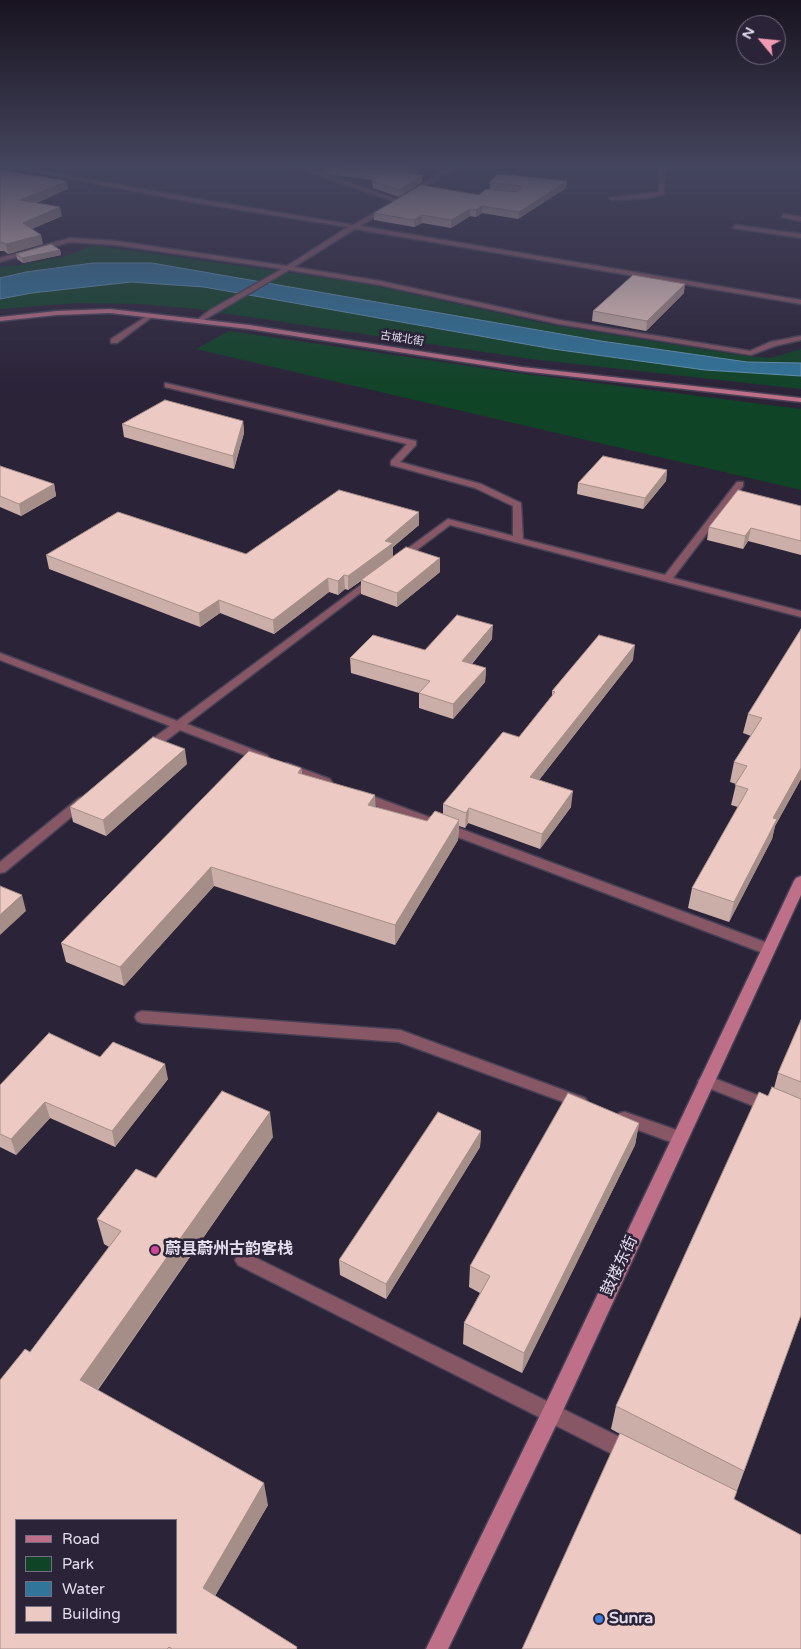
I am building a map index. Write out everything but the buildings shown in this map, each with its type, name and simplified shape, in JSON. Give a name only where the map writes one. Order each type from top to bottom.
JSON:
[{"type":"main road","name":"古城北街","points":[[0,319],[84,311],[110,311],[199,321],[522,369],[801,400]]},
{"type":"main road","name":"鼓楼东街","points":[[437,1649],[552,1412],[801,881]]},
{"type":"street","points":[[0,260],[63,242]]},
{"type":"street","points":[[100,242],[380,283],[559,322],[752,353],[773,344],[801,338]]},
{"type":"street","points":[[199,321],[212,311],[329,242]]},
{"type":"street","points":[[446,242],[801,302]]},
{"type":"street","points":[[114,341],[150,316]]},
{"type":"street","points":[[168,386],[414,443],[394,463],[478,486],[518,505],[518,540]]},
{"type":"street","points":[[667,579],[740,484]]},
{"type":"street","points":[[138,757],[176,726],[448,522],[801,614]]},
{"type":"street","points":[[0,656],[176,726],[768,949]]},
{"type":"street","points":[[0,869],[92,795]]},
{"type":"street","points":[[142,1017],[400,1036],[595,1108]]},
{"type":"street","points":[[706,1081],[801,1119]]},
{"type":"street","points":[[614,1114],[679,1138]]},
{"type":"street","points":[[244,1260],[650,1462]]},
{"type":"green space","points":[[92,245],[362,283],[552,325],[745,356],[771,358],[801,349],[801,389],[531,359],[196,309],[140,304],[77,303],[0,309],[0,267],[67,256]]},
{"type":"green space","points":[[229,331],[510,372],[801,409],[801,490],[196,349]]},
{"type":"water","points":[[93,263],[152,263],[601,341],[747,362],[801,363],[801,376],[705,370],[553,349],[204,287],[131,282],[32,293],[0,299],[0,278],[26,272]]},
{"type":"place","name":"蔚县蔚州古韵客栈","points":[[155,1250]]},
{"type":"place","name":"Sunra","points":[[599,1619]]}]
